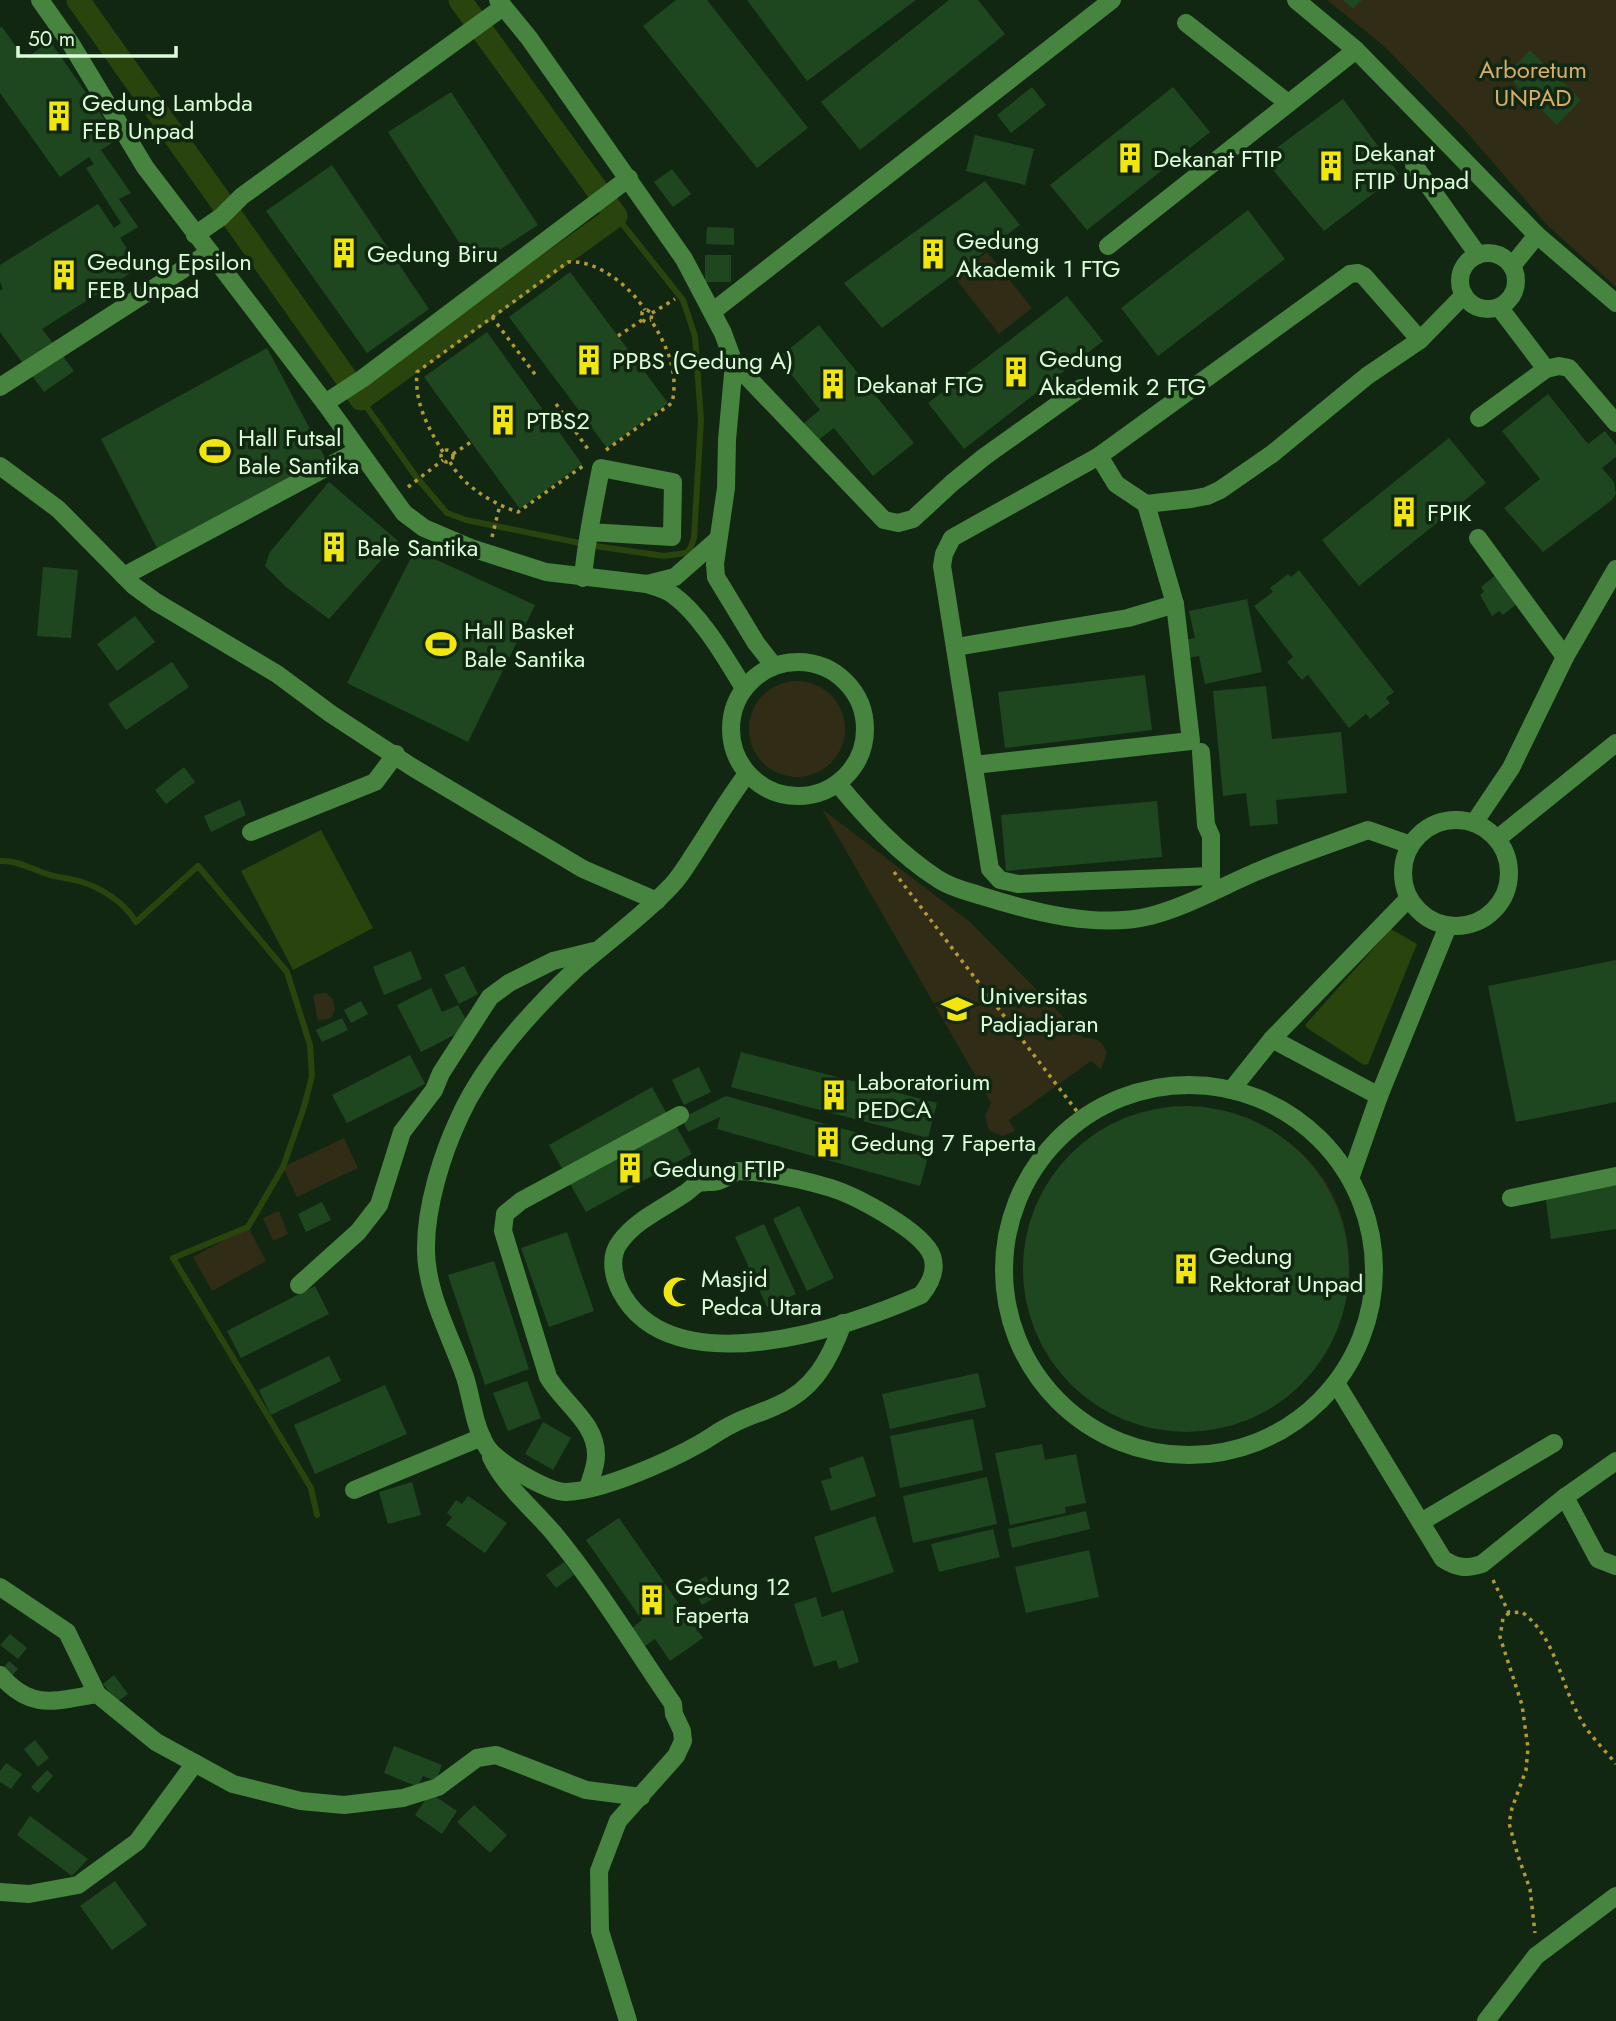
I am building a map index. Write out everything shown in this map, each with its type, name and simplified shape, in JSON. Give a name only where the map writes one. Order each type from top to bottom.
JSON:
[{"type":"street","points":[[40,0],[71,44],[145,167],[326,403],[404,513],[424,528],[487,554],[546,572],[647,584],[671,593],[704,628],[744,688]]},
{"type":"street","points":[[712,312],[1112,0]]},
{"type":"street","points":[[1296,0],[1356,50],[1537,235],[1616,303]]},
{"type":"street","points":[[195,235],[242,197],[442,53],[499,6],[529,38],[623,182],[684,259],[723,333],[734,363],[884,520],[898,523],[913,519],[952,482],[984,457],[1081,388]]},
{"type":"street","points":[[1186,23],[1288,103]]},
{"type":"street","points":[[1108,246],[1356,50]]},
{"type":"street","points":[[1414,165],[1478,255]]},
{"type":"street","points":[[326,403],[362,379],[623,182]]},
{"type":"street","points":[[1513,266],[1537,235]]},
{"type":"street","points":[[0,387],[210,252]]},
{"type":"street","points":[[1497,254],[1513,266],[1516,285],[1513,294],[1499,307],[1480,307],[1464,295],[1460,276],[1470,260],[1478,255],[1497,254]]},
{"type":"street","points":[[1410,845],[1368,830],[1264,869],[1211,883],[1018,884],[1000,880],[990,869],[942,566],[944,554],[952,538],[1099,456],[1350,274],[1358,273],[1364,276],[1420,340]]},
{"type":"street","points":[[1099,456],[1116,484],[1146,504],[1207,496],[1272,454],[1367,376],[1420,340],[1464,295]]},
{"type":"street","points":[[1499,307],[1546,369]]},
{"type":"street","points":[[734,363],[726,488],[715,564],[716,577],[756,643],[774,666]]},
{"type":"street","points":[[1479,418],[1546,369],[1559,366],[1569,368],[1616,423]]},
{"type":"street","points":[[124,576],[358,451]]},
{"type":"street","points":[[583,578],[587,540],[598,463],[673,482],[672,537],[587,540]]},
{"type":"street","points":[[0,466],[58,509],[124,576],[156,603],[277,674],[331,714],[396,754],[412,767],[583,869],[657,901]]},
{"type":"street","points":[[974,765],[1191,741],[1175,604],[1146,504]]},
{"type":"street","points":[[1478,538],[1565,657]]},
{"type":"street","points":[[647,584],[675,577],[718,540]]},
{"type":"street","points":[[1474,822],[1511,768],[1565,657],[1615,572]]},
{"type":"street","points":[[956,647],[1128,618],[1175,604]]},
{"type":"street","points":[[805,662],[821,665],[839,675],[857,695],[865,720],[864,745],[852,771],[838,783],[816,794],[786,796],[771,791],[747,774],[734,752],[730,735],[735,703],[744,688],[774,666],[805,662]]},
{"type":"street","points":[[1497,839],[1616,743]]},
{"type":"street","points":[[1201,752],[1206,825],[1211,836],[1211,883]]},
{"type":"street","points":[[251,832],[375,782],[396,754]]},
{"type":"street","points":[[628,2021],[600,1931],[599,1871],[618,1821],[676,1756],[683,1741],[673,1704],[595,1587],[556,1536],[495,1465],[485,1444],[465,1377],[439,1310],[429,1273],[426,1251],[427,1224],[445,1154],[460,1117],[478,1084],[543,1002],[674,884],[729,797],[747,774]]},
{"type":"street","points":[[838,783],[871,824],[938,879],[959,890],[1031,911],[1065,918],[1141,918],[1184,904],[1211,883]]},
{"type":"street","points":[[1456,819],[1474,822],[1487,829],[1505,851],[1509,880],[1498,906],[1487,916],[1474,923],[1448,926],[1425,916],[1409,898],[1404,880],[1404,862],[1410,845],[1422,832],[1438,822],[1456,819]]},
{"type":"street","points":[[1232,1089],[1272,1039],[1409,898]]},
{"type":"street","points":[[1351,1175],[1379,1096],[1448,926]]},
{"type":"street","points":[[299,1284],[358,1231],[379,1205],[402,1132],[434,1090],[441,1073],[490,997],[509,983],[553,961],[600,949]]},
{"type":"street","points":[[1272,1039],[1379,1096]]},
{"type":"street","points":[[1180,1085],[1232,1089],[1279,1107],[1320,1136],[1351,1175],[1371,1226],[1377,1279],[1366,1332],[1336,1383],[1295,1425],[1236,1451],[1171,1457],[1108,1439],[1055,1402],[1018,1349],[1002,1286],[1008,1222],[1036,1164],[1082,1118],[1128,1095],[1141,1092],[1180,1085]]},
{"type":"street","points":[[588,1488],[596,1459],[595,1440],[583,1421],[556,1392],[548,1377],[503,1231],[505,1214],[521,1200],[680,1115]]},
{"type":"street","points":[[737,1171],[817,1184],[872,1206],[919,1238],[933,1258],[930,1281],[921,1295],[843,1323],[774,1340],[743,1343],[709,1344],[676,1336],[653,1326],[634,1312],[617,1283],[613,1258],[618,1243],[634,1227],[696,1185],[717,1181],[737,1171]]},
{"type":"street","points":[[1511,1198],[1616,1175]]},
{"type":"street","points":[[485,1444],[535,1483],[550,1489],[565,1492],[614,1481],[696,1446],[731,1424],[779,1406],[799,1394],[813,1382],[831,1355],[843,1323]]},
{"type":"street","points":[[1336,1383],[1443,1559],[1455,1566],[1468,1569],[1482,1564],[1565,1497],[1616,1461]]},
{"type":"street","points":[[1421,1522],[1554,1443]]},
{"type":"street","points":[[354,1490],[485,1444]]},
{"type":"street","points":[[1565,1497],[1598,1559],[1616,1566]]},
{"type":"street","points":[[0,1587],[67,1632],[97,1694],[156,1742],[233,1784],[301,1801],[344,1805],[403,1798],[438,1787],[477,1758],[496,1755],[586,1790],[641,1797]]},
{"type":"street","points":[[0,1675],[29,1699],[55,1700],[97,1694]]},
{"type":"street","points":[[0,1892],[29,1894],[78,1885],[137,1842],[195,1763]]},
{"type":"street","points":[[1486,2021],[1536,1956],[1616,1896]]},
{"type":"path","points":[[443,460],[443,452],[425,421],[416,372],[568,262],[580,261],[593,265],[631,293],[645,310],[652,313]]},
{"type":"path","points":[[443,460],[450,462],[466,482],[500,505],[518,512],[598,463],[672,403],[674,372],[665,346],[651,320],[652,313],[674,299]]},
{"type":"path","points":[[642,320],[642,312],[645,310]]},
{"type":"path","points":[[492,317],[537,377]]},
{"type":"path","points":[[618,336],[642,320],[651,320]]},
{"type":"path","points":[[556,404],[598,463]]},
{"type":"path","points":[[450,462],[453,454],[471,442]]},
{"type":"path","points":[[443,452],[449,450],[453,454]]},
{"type":"path","points":[[393,500],[443,460]]},
{"type":"path","points":[[487,554],[500,505]]},
{"type":"path","points":[[889,866],[1082,1118]]},
{"type":"path","points":[[1482,1564],[1509,1613]]},
{"type":"path","points":[[1536,1956],[1535,1918],[1530,1889],[1510,1823],[1512,1808],[1526,1770],[1528,1748],[1522,1705],[1500,1637],[1503,1618],[1509,1613],[1522,1612],[1533,1620],[1543,1633],[1554,1653],[1579,1718],[1616,1764]]},
{"type":"green space","name":"Arboretum UNPAD","points":[[1327,0],[1616,0],[1616,287],[1546,224],[1465,130],[1385,47]]},
{"type":"green space","points":[[987,252],[1032,308],[999,334],[955,278]]},
{"type":"green space","points":[[797,681],[815,685],[831,695],[841,711],[845,729],[841,747],[831,763],[815,773],[797,777],[779,773],[763,763],[753,747],[749,729],[753,711],[763,695],[779,685]]},
{"type":"green space","points":[[822,809],[970,922],[1084,1038],[1101,1043],[1107,1053],[1101,1069],[1091,1061],[1009,1120],[1015,1131],[1002,1136],[989,1130],[985,1116],[991,1103]]},
{"type":"green space","points":[[326,993],[333,999],[335,1010],[331,1018],[318,1021],[313,996]]},
{"type":"green space","name":"Gedung Rektorat Unpad","points":[[1180,1107],[1232,1114],[1256,1123],[1280,1136],[1311,1163],[1333,1195],[1345,1231],[1349,1269],[1344,1306],[1331,1343],[1309,1375],[1279,1402],[1259,1414],[1226,1427],[1190,1431],[1143,1425],[1102,1407],[1068,1379],[1042,1345],[1027,1305],[1023,1262],[1032,1218],[1054,1175],[1069,1157],[1096,1134],[1128,1117]],"holes":[[[1186,1154],[1215,1158],[1211,1174],[1226,1178],[1245,1189],[1222,1219],[1206,1212],[1181,1207],[1155,1213],[1135,1182],[1149,1174],[1144,1161],[1161,1156]],[[1125,1188],[1146,1219],[1130,1235],[1121,1253],[1120,1272],[1124,1290],[1133,1306],[1148,1319],[1166,1328],[1188,1332],[1196,1387],[1148,1382],[1128,1373],[1110,1361],[1095,1345],[1073,1306],[1067,1282],[1082,1279],[1090,1272],[1092,1262],[1084,1248],[1095,1223],[1111,1200]],[[1254,1196],[1266,1213],[1268,1231],[1276,1234],[1294,1229],[1300,1248],[1301,1287],[1288,1325],[1264,1356],[1248,1368],[1243,1357],[1237,1353],[1223,1356],[1220,1365],[1224,1380],[1210,1384],[1202,1329],[1230,1310],[1244,1285],[1246,1272],[1239,1242],[1230,1226]]]},
{"type":"green space","points":[[344,1138],[358,1168],[297,1197],[283,1167]]},
{"type":"green space","points":[[279,1211],[288,1234],[273,1241],[263,1218]]},
{"type":"green space","points":[[248,1227],[266,1261],[212,1291],[193,1257]]},
{"type":"shaded area","points":[[321,830],[373,928],[293,970],[241,871]]},
{"type":"shaded area","points":[[1391,929],[1417,944],[1368,1064],[1364,1065],[1305,1025]]},
{"type":"building","points":[[676,0],[707,0],[808,128],[757,168],[643,26]]},
{"type":"building","points":[[747,0],[916,0],[807,81]]},
{"type":"building","points":[[949,0],[978,0],[1005,34],[860,150],[821,102]]},
{"type":"building","points":[[1343,0],[1362,0],[1353,9]]},
{"type":"building","points":[[2,27],[25,59],[50,41],[118,139],[101,150],[131,193],[119,199],[138,227],[120,238],[140,267],[42,329],[74,371],[44,392],[0,332],[0,290],[3,289],[0,282],[0,265],[98,204],[114,228],[121,223],[86,168],[94,164],[89,157],[60,177],[0,93]]},
{"type":"building","points":[[1530,50],[1581,100],[1557,125],[1506,75]]},
{"type":"building","points":[[1032,87],[1046,105],[1011,133],[997,115]]},
{"type":"building","name":"Dekanat FTIP","points":[[1173,87],[1210,132],[1087,230],[1050,185]]},
{"type":"building","name":"Gedung Biru","points":[[451,92],[538,225],[484,260],[473,244],[464,250],[388,132]]},
{"type":"building","name":"Dekanat FTIP Unpad","points":[[1343,99],[1399,174],[1324,231],[1263,158]]},
{"type":"building","points":[[975,135],[1034,149],[1025,185],[966,171]]},
{"type":"building","name":"Gedung Biru","points":[[332,165],[429,309],[367,353],[266,211]]},
{"type":"building","points":[[672,169],[691,194],[673,207],[654,182]]},
{"type":"building","name":"Gedung Akademik 1 FTG","points":[[985,181],[1020,225],[882,328],[844,283]]},
{"type":"building","points":[[1248,210],[1285,259],[1158,356],[1121,308]]},
{"type":"building","points":[[707,227],[734,228],[734,245],[706,244]]},
{"type":"building","points":[[705,255],[731,255],[731,282],[705,282]]},
{"type":"building","name":"PPBS (Gedung A)","points":[[570,272],[668,403],[607,448],[509,317]]},
{"type":"building","name":"Gedung Akademik 2 FTG","points":[[1067,296],[1103,341],[964,449],[928,403]]},
{"type":"building","name":"Dekanat FTG","points":[[819,325],[914,443],[873,476],[834,428],[817,441],[803,424],[820,410],[778,358]]},
{"type":"building","name":"PTBS2","points":[[487,332],[582,464],[520,509],[424,377]]},
{"type":"building","name":"Hall Futsal Bale Santika","points":[[267,348],[328,463],[160,554],[101,439]]},
{"type":"building","points":[[1548,394],[1588,444],[1605,431],[1616,445],[1616,457],[1602,468],[1614,482],[1616,494],[1612,500],[1543,552],[1504,508],[1540,479],[1502,431]]},
{"type":"building","name":"FPIK","points":[[1449,438],[1486,483],[1359,586],[1322,540]]},
{"type":"building","name":"Bale Santika","points":[[329,482],[398,541],[329,619],[286,587],[265,566],[270,552]]},
{"type":"building","name":"Hall Basket Bale Santika","points":[[415,550],[535,605],[468,742],[347,683]]},
{"type":"building","points":[[43,567],[78,570],[71,638],[37,636]]},
{"type":"building","points":[[1299,570],[1394,692],[1386,698],[1390,703],[1370,719],[1366,714],[1349,728],[1308,675],[1302,680],[1287,662],[1293,657],[1254,606],[1273,592],[1270,588],[1288,574],[1291,577]]},
{"type":"building","points":[[1497,574],[1519,602],[1503,615],[1499,611],[1492,616],[1480,595],[1484,592],[1481,587]]},
{"type":"building","points":[[1247,599],[1262,672],[1205,684],[1199,656],[1188,658],[1184,640],[1195,638],[1189,611]]},
{"type":"building","points":[[135,616],[155,642],[117,671],[97,644]]},
{"type":"building","points":[[172,662],[189,687],[126,730],[108,704]]},
{"type":"building","points":[[1145,675],[1152,730],[1005,748],[998,692]]},
{"type":"building","points":[[1266,686],[1272,739],[1341,732],[1347,793],[1276,800],[1278,824],[1250,826],[1246,793],[1223,796],[1213,691]]},
{"type":"building","points":[[184,767],[195,782],[166,804],[155,790]]},
{"type":"building","points":[[240,800],[246,815],[211,832],[204,816]]},
{"type":"building","points":[[1157,801],[1162,857],[1006,871],[1001,815]]},
{"type":"building","points":[[411,951],[422,979],[384,995],[373,967]]},
{"type":"building","points":[[1616,960],[1616,1102],[1516,1122],[1488,986]]},
{"type":"building","points":[[464,966],[478,994],[459,1004],[444,975]]},
{"type":"building","points":[[431,988],[442,1012],[458,1005],[470,1027],[421,1052],[397,1005]]},
{"type":"building","points":[[361,1001],[368,1014],[351,1023],[344,1010]]},
{"type":"building","points":[[342,1018],[348,1030],[322,1042],[316,1030]]},
{"type":"building","name":"Laboratorium PEDCA","points":[[741,1052],[937,1103],[928,1138],[731,1087]]},
{"type":"building","points":[[410,1055],[425,1084],[347,1123],[332,1095]]},
{"type":"building","points":[[699,1067],[711,1092],[684,1105],[672,1080]]},
{"type":"building","points":[[652,1087],[668,1116],[565,1174],[549,1145]]},
{"type":"building","name":"Gedung 7 Faperta","points":[[726,1096],[929,1153],[920,1186],[717,1129],[720,1117],[688,1132],[682,1118]]},
{"type":"building","name":"Gedung Rektorat Unpad","points":[[1186,1106],[1218,1109],[1248,1119],[1276,1134],[1301,1154],[1321,1179],[1336,1207],[1346,1237],[1349,1269],[1346,1301],[1336,1331],[1321,1359],[1301,1384],[1276,1404],[1248,1419],[1218,1429],[1186,1432],[1154,1429],[1124,1419],[1096,1404],[1071,1384],[1051,1359],[1036,1331],[1026,1301],[1023,1269],[1026,1237],[1036,1207],[1051,1179],[1071,1154],[1096,1134],[1124,1119],[1154,1109]]},
{"type":"building","name":"Gedung FTIP","points":[[675,1124],[692,1154],[586,1212],[569,1182]]},
{"type":"building","points":[[1616,1183],[1616,1229],[1551,1239],[1545,1194]]},
{"type":"building","points":[[322,1202],[331,1220],[306,1232],[298,1214]]},
{"type":"building","points":[[799,1206],[834,1278],[807,1291],[773,1219]]},
{"type":"building","points":[[764,1224],[796,1294],[767,1307],[735,1237]]},
{"type":"building","points":[[567,1232],[594,1311],[549,1327],[521,1248]]},
{"type":"building","points":[[494,1261],[529,1369],[485,1385],[448,1275]]},
{"type":"building","points":[[315,1286],[329,1314],[241,1358],[227,1331]]},
{"type":"building","points":[[329,1356],[341,1381],[271,1415],[259,1390]]},
{"type":"building","points":[[978,1373],[986,1407],[890,1429],[882,1394]]},
{"type":"building","points":[[527,1381],[541,1418],[508,1431],[493,1393]]},
{"type":"building","points":[[385,1385],[407,1434],[315,1474],[294,1425]]},
{"type":"building","points":[[973,1419],[983,1470],[900,1488],[890,1436]]},
{"type":"building","points":[[543,1422],[571,1438],[553,1470],[525,1454]]},
{"type":"building","points":[[1042,1444],[1045,1460],[1076,1454],[1086,1503],[1065,1507],[1066,1513],[1010,1525],[995,1453]]},
{"type":"building","points":[[863,1456],[876,1496],[831,1511],[821,1481],[832,1478],[829,1468]]},
{"type":"building","points":[[987,1477],[997,1524],[913,1543],[903,1496]]},
{"type":"building","points":[[412,1482],[421,1515],[388,1524],[379,1492]]},
{"type":"building","points":[[468,1496],[507,1523],[485,1553],[446,1525],[452,1517],[447,1513],[456,1500],[462,1504]]},
{"type":"building","points":[[1086,1511],[1090,1529],[1012,1548],[1008,1529]]},
{"type":"building","points":[[875,1516],[894,1572],[832,1593],[814,1537]]},
{"type":"building","name":"Gedung 12 Faperta","points":[[619,1518],[703,1638],[670,1661],[655,1639],[645,1646],[632,1628],[642,1620],[586,1540]]},
{"type":"building","points":[[993,1529],[1000,1557],[939,1572],[931,1544]]},
{"type":"building","points":[[1089,1550],[1099,1597],[1026,1613],[1015,1567]]},
{"type":"building","points":[[564,1562],[574,1575],[556,1588],[546,1575]]},
{"type":"building","points":[[706,1576],[717,1596],[702,1605],[691,1585]]},
{"type":"building","points":[[816,1597],[822,1617],[843,1610],[859,1662],[839,1669],[836,1660],[814,1667],[794,1604]]},
{"type":"building","points":[[10,1634],[27,1648],[18,1659],[0,1645]]},
{"type":"building","points":[[9,1661],[18,1669],[9,1679],[0,1671]]},
{"type":"building","points":[[114,1675],[128,1694],[117,1702],[103,1684]]},
{"type":"building","points":[[35,1740],[49,1758],[38,1767],[24,1749]]},
{"type":"building","points":[[394,1746],[442,1765],[436,1781],[423,1776],[418,1787],[384,1773]]},
{"type":"building","points":[[6,1763],[22,1774],[11,1789],[0,1782],[0,1771]]},
{"type":"building","points":[[47,1770],[53,1776],[38,1793],[31,1787]]},
{"type":"building","points":[[430,1793],[457,1811],[442,1834],[415,1815]]},
{"type":"building","points":[[474,1805],[507,1835],[490,1853],[457,1822]]},
{"type":"building","points":[[30,1816],[88,1859],[72,1876],[17,1835]]},
{"type":"building","points":[[115,1881],[147,1925],[112,1950],[80,1906]]},
{"type":"waterway","points":[[78,0],[361,399],[616,216],[460,0]]},
{"type":"waterway","points":[[361,399],[417,478],[447,513],[466,520],[595,546],[664,556],[686,553],[694,538],[701,420],[695,336],[683,300],[616,216]]},
{"type":"waterway","points":[[0,861],[18,863],[96,888],[119,902],[136,922],[198,866],[287,972],[310,1045],[312,1076],[283,1167],[248,1227],[173,1258],[311,1488],[317,1515]]},
{"type":"place","name":"Gedung Lambda FEB Unpad","points":[[59,116]]},
{"type":"place","name":"Dekanat FTIP","points":[[1130,158]]},
{"type":"place","name":"Dekanat FTIP Unpad","points":[[1331,166]]},
{"type":"place","name":"Gedung Biru","points":[[344,253]]},
{"type":"place","name":"Gedung Akademik 1 FTG","points":[[933,254]]},
{"type":"place","name":"Gedung Epsilon FEB Unpad","points":[[64,275]]},
{"type":"place","name":"PPBS (Gedung A)","points":[[589,360]]},
{"type":"place","name":"Gedung Akademik 2 FTG","points":[[1016,372]]},
{"type":"place","name":"Dekanat FTG","points":[[833,384]]},
{"type":"place","name":"PTBS2","points":[[503,420]]},
{"type":"place","name":"Hall Futsal Bale Santika","points":[[215,451]]},
{"type":"place","name":"FPIK","points":[[1404,512]]},
{"type":"place","name":"Bale Santika","points":[[334,547]]},
{"type":"place","name":"Hall Basket Bale Santika","points":[[441,644]]},
{"type":"place","name":"Universitas Padjadjaran","points":[[957,1009]]},
{"type":"place","name":"Laboratorium PEDCA","points":[[834,1095]]},
{"type":"place","name":"Gedung 7 Faperta","points":[[828,1142]]},
{"type":"place","name":"Gedung FTIP","points":[[630,1168]]},
{"type":"place","name":"Gedung Rektorat Unpad","points":[[1186,1269]]},
{"type":"place","name":"Masjid Pedca Utara","points":[[678,1292]]},
{"type":"place","name":"Gedung 12 Faperta","points":[[652,1600]]}]
